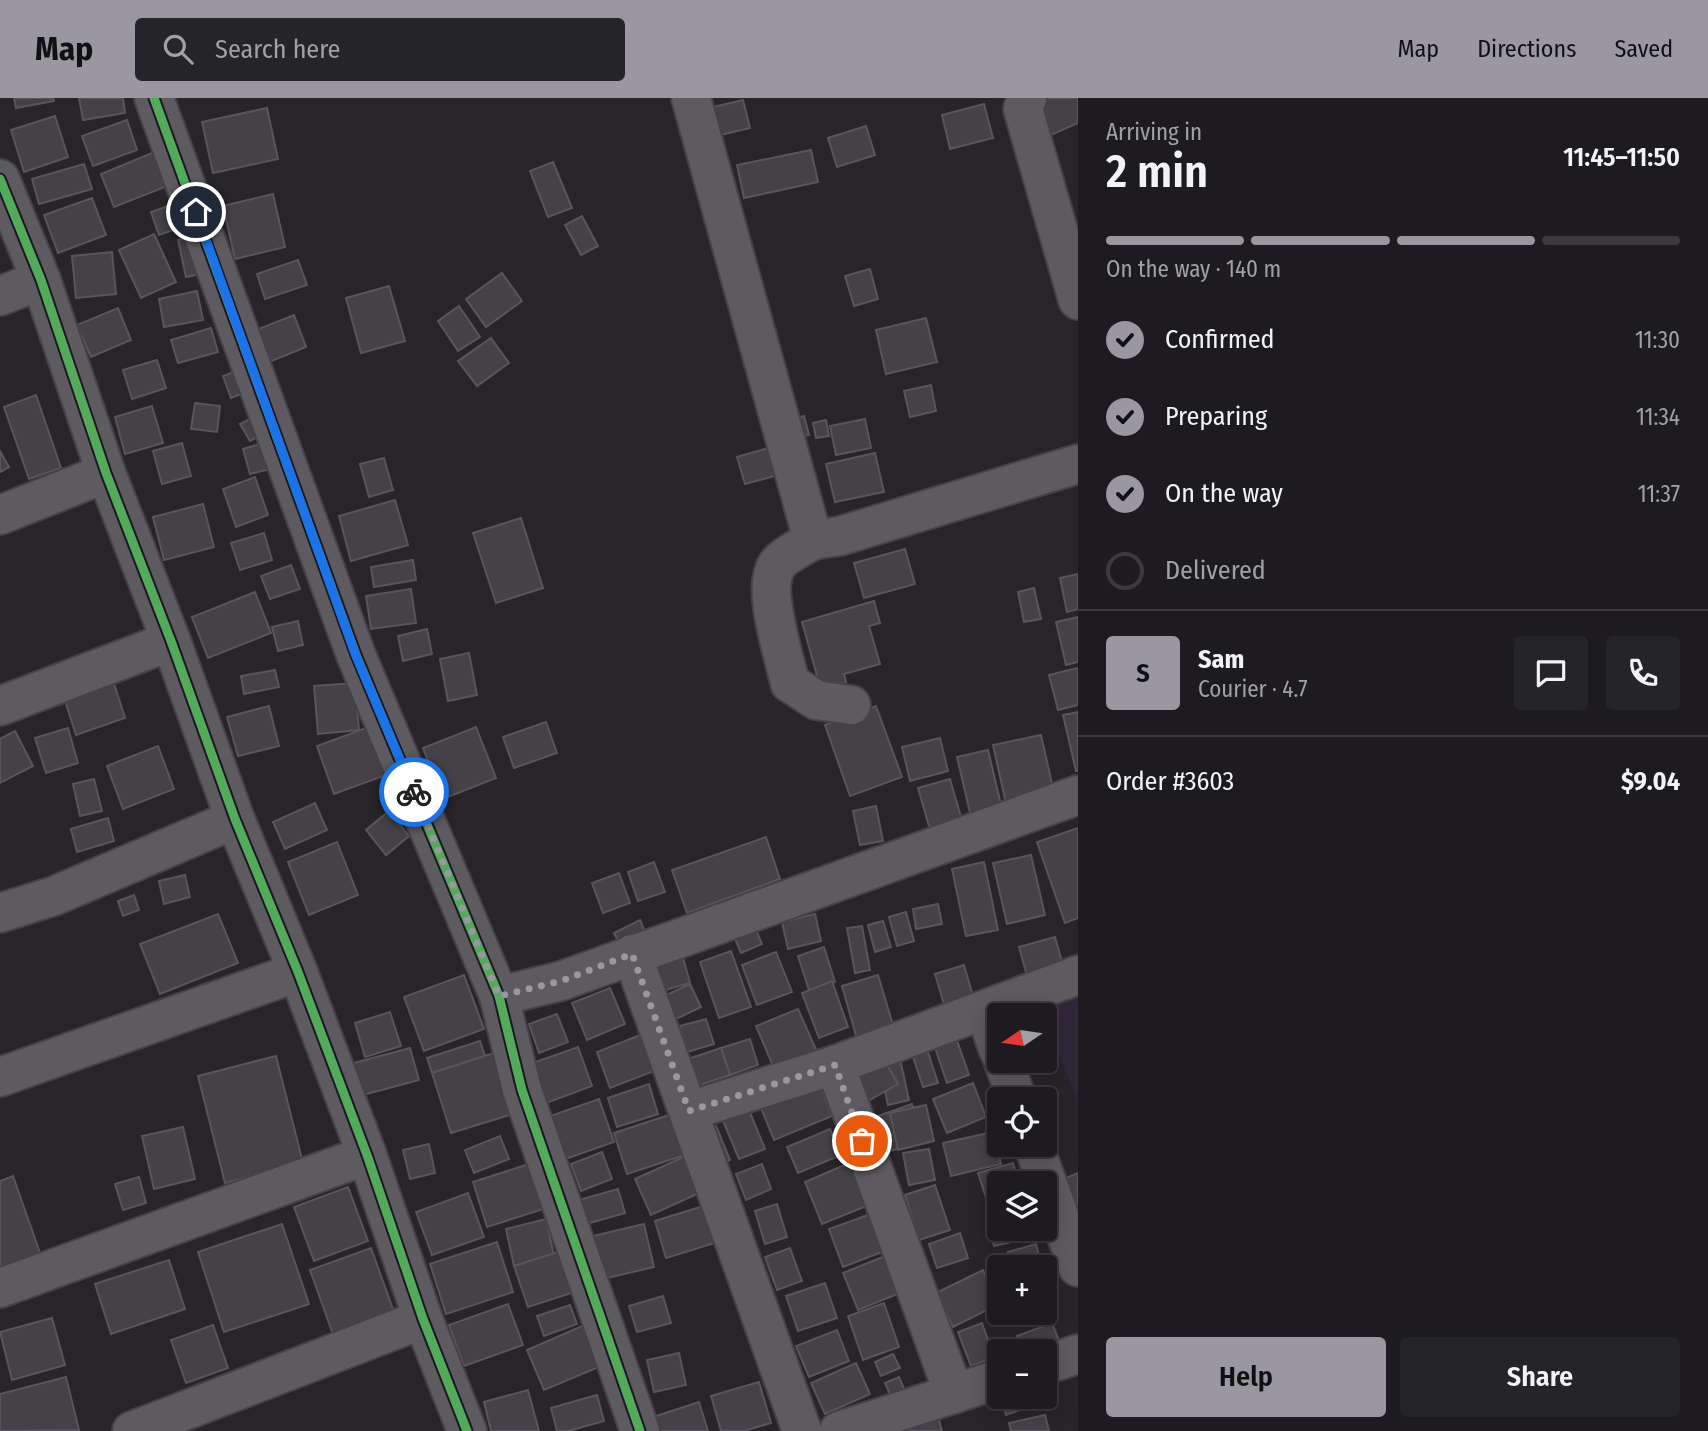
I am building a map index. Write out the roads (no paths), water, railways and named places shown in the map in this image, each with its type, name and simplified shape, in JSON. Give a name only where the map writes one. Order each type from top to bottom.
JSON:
[{"type":"street","points":[[154,98],[356,656],[499,996],[522,1090],[640,1431]]},
{"type":"street","points":[[691,98],[813,540]]},
{"type":"street","points":[[1027,98],[1023,108],[1078,300]]},
{"type":"street","points":[[0,179],[41,280],[106,473],[171,641],[235,819],[298,972],[367,1155],[423,1319],[467,1431]]},
{"type":"street","points":[[0,296],[41,280]]},
{"type":"street","points":[[851,705],[816,699],[790,683],[775,616],[771,579],[778,563],[813,540],[840,536],[1078,464]]},
{"type":"street","points":[[0,515],[106,473]]},
{"type":"street","points":[[0,706],[171,641]]},
{"type":"street","points":[[499,996],[561,981],[1078,795]]},
{"type":"street","points":[[0,913],[54,897],[235,819]]},
{"type":"street","points":[[632,954],[802,1431]]},
{"type":"street","points":[[0,1077],[298,972]]},
{"type":"street","points":[[689,1111],[835,1065],[1078,975]]},
{"type":"street","points":[[985,1011],[987,1017]]},
{"type":"street","points":[[835,1065],[954,1394]]},
{"type":"street","points":[[0,1288],[367,1155]]},
{"type":"street","points":[[1038,1157],[1078,1267]]},
{"type":"street","points":[[132,1431],[423,1319]]},
{"type":"street","points":[[1057,1361],[1078,1354]]},
{"type":"street","points":[[839,1431],[987,1383]]}]
